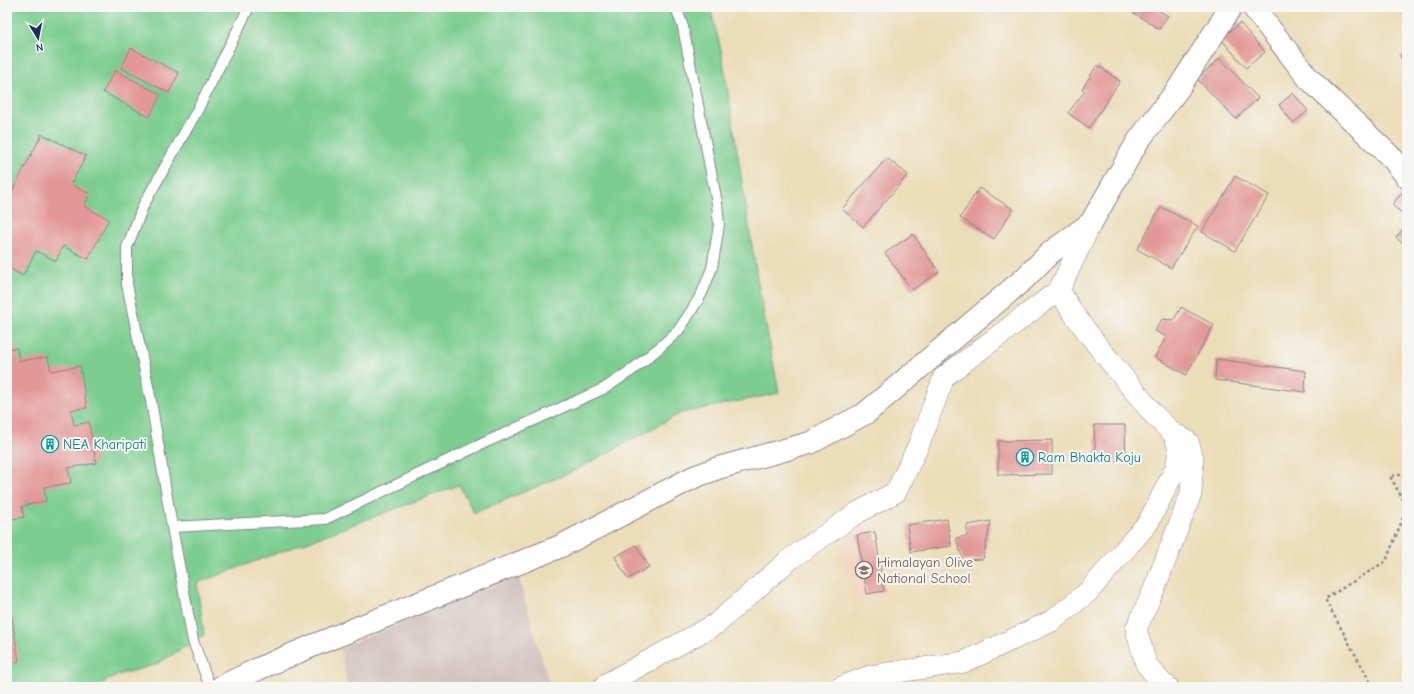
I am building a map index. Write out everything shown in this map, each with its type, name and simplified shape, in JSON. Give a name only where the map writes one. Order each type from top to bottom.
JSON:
[{"type":"main road","points":[[221,687],[258,669],[312,646],[561,546],[694,477],[718,468],[810,443],[866,413],[1025,278],[1050,252],[1091,223],[1138,141],[1178,89],[1231,7]]},
{"type":"main road","points":[[1253,7],[1309,79],[1392,158],[1407,177]]},
{"type":"street","points":[[604,687],[608,683],[716,624],[790,559],[857,513],[896,492],[919,444],[944,377],[1059,290],[1091,223]]},
{"type":"street","points":[[1059,290],[1073,313],[1100,350],[1155,416],[1174,433],[1188,442],[1193,458],[1191,494],[1155,587],[1136,629],[1146,664],[1162,683],[1168,687]]},
{"type":"street","points":[[841,687],[870,676],[964,662],[1052,621],[1088,592],[1148,523],[1175,470],[1180,450],[1174,433]]},
{"type":"lane","points":[[210,687],[193,641],[151,401],[127,284],[128,247],[144,204],[198,109],[249,7]]},
{"type":"lane","points":[[172,527],[325,519],[484,443],[605,388],[632,370],[678,331],[702,293],[712,268],[719,225],[717,203],[683,27],[676,7]]},
{"type":"path","points":[[1373,687],[1324,599],[1386,561],[1407,507],[1390,476],[1407,474]]},
{"type":"shaded area","name":"Himalayan Olive National School","points":[[872,523],[886,595],[852,599],[841,545]]},
{"type":"shaded area","points":[[518,576],[550,687],[348,687],[340,648]]},
{"type":"green space","points":[[7,7],[710,7],[722,54],[758,284],[779,393],[681,413],[576,470],[474,513],[459,485],[197,583],[204,635],[155,665],[121,674],[94,687],[7,687]]},
{"type":"building","points":[[1124,7],[1153,7],[1168,16],[1159,29]]},
{"type":"building","points":[[1240,23],[1265,52],[1246,68],[1221,39]]},
{"type":"building","points":[[131,48],[179,73],[169,93],[121,68]]},
{"type":"building","points":[[1407,52],[1407,67],[1400,56]]},
{"type":"building","points":[[1220,58],[1258,98],[1236,119],[1197,79]]},
{"type":"building","points":[[1097,65],[1120,81],[1089,128],[1068,113],[1085,91],[1082,89]]},
{"type":"building","points":[[115,70],[161,95],[149,117],[103,92]]},
{"type":"building","points":[[1293,93],[1308,111],[1293,123],[1279,105]]},
{"type":"building","points":[[42,134],[86,156],[71,184],[90,194],[84,206],[109,219],[88,259],[63,246],[56,261],[36,251],[23,276],[7,267],[7,201]]},
{"type":"building","points":[[887,158],[908,175],[863,227],[842,209]]},
{"type":"building","points":[[1235,176],[1269,195],[1235,251],[1202,232]]},
{"type":"building","points":[[979,188],[1013,209],[994,239],[960,218]]},
{"type":"building","points":[[1405,189],[1407,190],[1407,217],[1392,205]]},
{"type":"building","points":[[1161,207],[1198,226],[1171,268],[1137,249]]},
{"type":"building","points":[[1407,224],[1407,246],[1396,238]]},
{"type":"building","points":[[913,234],[939,272],[912,290],[885,253]]},
{"type":"building","points":[[1181,307],[1214,325],[1186,375],[1155,357],[1166,337],[1155,331],[1162,319],[1174,320]]},
{"type":"building","name":"NEA Kharipati","points":[[17,348],[19,361],[48,357],[51,371],[80,366],[87,408],[71,410],[74,425],[89,422],[96,463],[68,468],[71,483],[44,487],[46,501],[22,506],[24,517],[7,520],[7,349]]},
{"type":"building","points":[[1216,359],[1306,371],[1305,392],[1215,380]]},
{"type":"building","points":[[1094,425],[1125,425],[1126,460],[1096,462]]},
{"type":"building","name":"Ram Bhakta Koju","points":[[1052,440],[1052,474],[998,475],[998,441]]},
{"type":"building","points":[[947,519],[951,546],[911,552],[907,525]]},
{"type":"building","points":[[991,521],[983,559],[963,560],[956,538],[967,536],[967,525]]},
{"type":"building","points":[[875,532],[884,591],[867,594],[857,535]]},
{"type":"building","points":[[636,545],[649,567],[628,579],[615,557]]},
{"type":"building","points":[[11,612],[19,661],[7,663],[7,613]]},
{"type":"place","name":"NEA Kharipati","points":[[50,444]]},
{"type":"place","name":"Ram Bhakta Koju","points":[[1025,457]]},
{"type":"place","name":"Himalayan Olive National School","points":[[864,570]]}]
